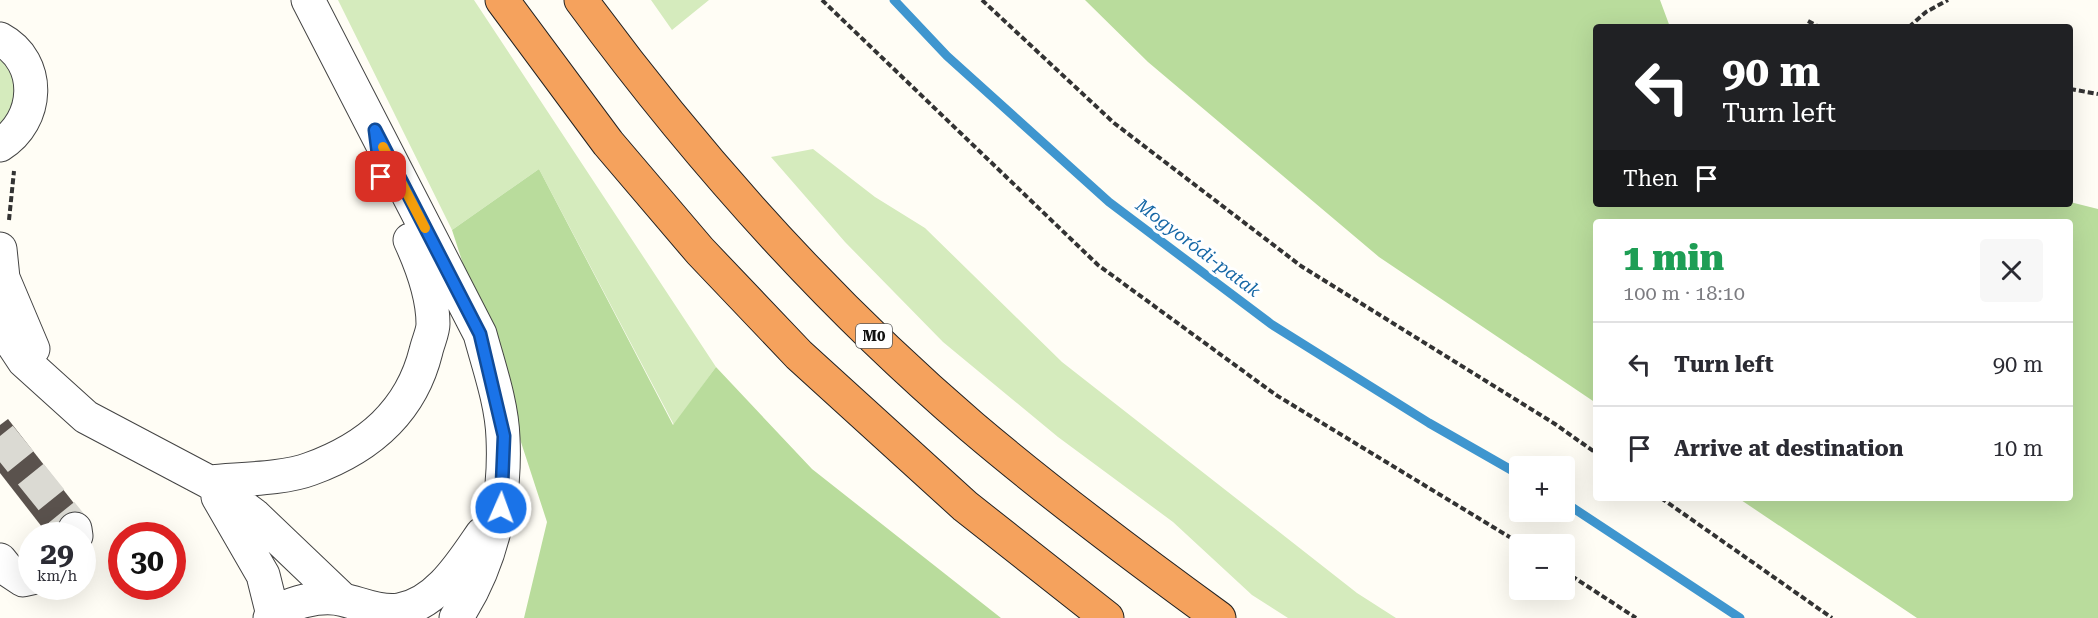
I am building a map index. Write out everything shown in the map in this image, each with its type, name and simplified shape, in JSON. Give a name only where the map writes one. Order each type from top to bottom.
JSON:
[{"type":"highway","points":[[502,0],[608,143],[700,251],[799,355],[964,506],[1107,618]]},
{"type":"highway","name":"M0","points":[[581,0],[628,64],[721,177],[892,354],[971,426],[1058,497],[1219,618]]},
{"type":"street","points":[[308,0],[480,334],[504,436],[501,508],[475,590],[456,618]]},
{"type":"street","points":[[0,39],[12,47],[23,61],[31,85],[28,111],[8,154]]},
{"type":"street","points":[[209,482],[307,470],[354,450],[386,424],[406,401],[421,371],[433,325],[425,273],[381,177],[375,130]]},
{"type":"street","points":[[4,236],[7,287],[22,327],[51,386]]},
{"type":"street","points":[[0,325],[24,361],[86,417],[209,482],[254,515],[365,608]]},
{"type":"street","points":[[209,482],[262,575],[271,617],[306,600],[399,610],[422,600],[452,578],[501,508]]},
{"type":"street","points":[[0,560],[8,570],[18,577]]},
{"type":"path","points":[[822,0],[1098,265],[1275,395],[1509,537]]},
{"type":"path","points":[[982,0],[1114,123],[1301,266],[1555,424],[1593,451]]},
{"type":"path","points":[[1912,24],[1926,12],[1948,0]]},
{"type":"path","points":[[1808,21],[1814,24]]},
{"type":"path","points":[[2073,90],[2098,94]]},
{"type":"path","points":[[4,236],[13,173],[8,154]]},
{"type":"path","points":[[1665,501],[1832,618]]},
{"type":"path","points":[[1575,578],[1636,618]]},
{"type":"green space","points":[[338,0],[474,0],[716,367],[674,425],[539,169],[452,230]]},
{"type":"green space","points":[[651,0],[709,0],[672,30]]},
{"type":"green space","points":[[1085,0],[1660,0],[1669,24],[1593,24],[1593,207],[2073,207],[2073,203],[2098,209],[2098,618],[1917,618],[1742,501],[2073,501],[2073,219],[1593,219],[1593,401],[1379,257],[1148,62]]},
{"type":"green space","points":[[0,56],[12,75],[15,92],[14,99],[0,127]]},
{"type":"green space","points":[[813,149],[875,197],[925,228],[1062,362],[1357,593],[1396,618],[1288,618],[1252,595],[1173,522],[1058,437],[943,342],[845,242],[771,157]]},
{"type":"green space","points":[[539,169],[673,425],[716,367],[812,469],[1001,618],[524,618],[547,522],[452,230]]},
{"type":"building","points":[[8,419],[87,520],[84,522],[38,522],[0,473],[0,425]]},
{"type":"waterway","name":"Mogyoródi-patak","points":[[894,0],[947,56],[1109,202],[1271,324],[1429,423],[1509,469]]},
{"type":"waterway","name":"Mogyoródi-patak","points":[[1575,509],[1740,618]]},
{"type":"tunnel","points":[[0,436],[69,522]]},
{"type":"slow traffic","points":[[383,147],[425,228]]},
{"type":"route","points":[[381,177],[375,130],[480,334],[493,381],[504,436],[501,508]]}]
